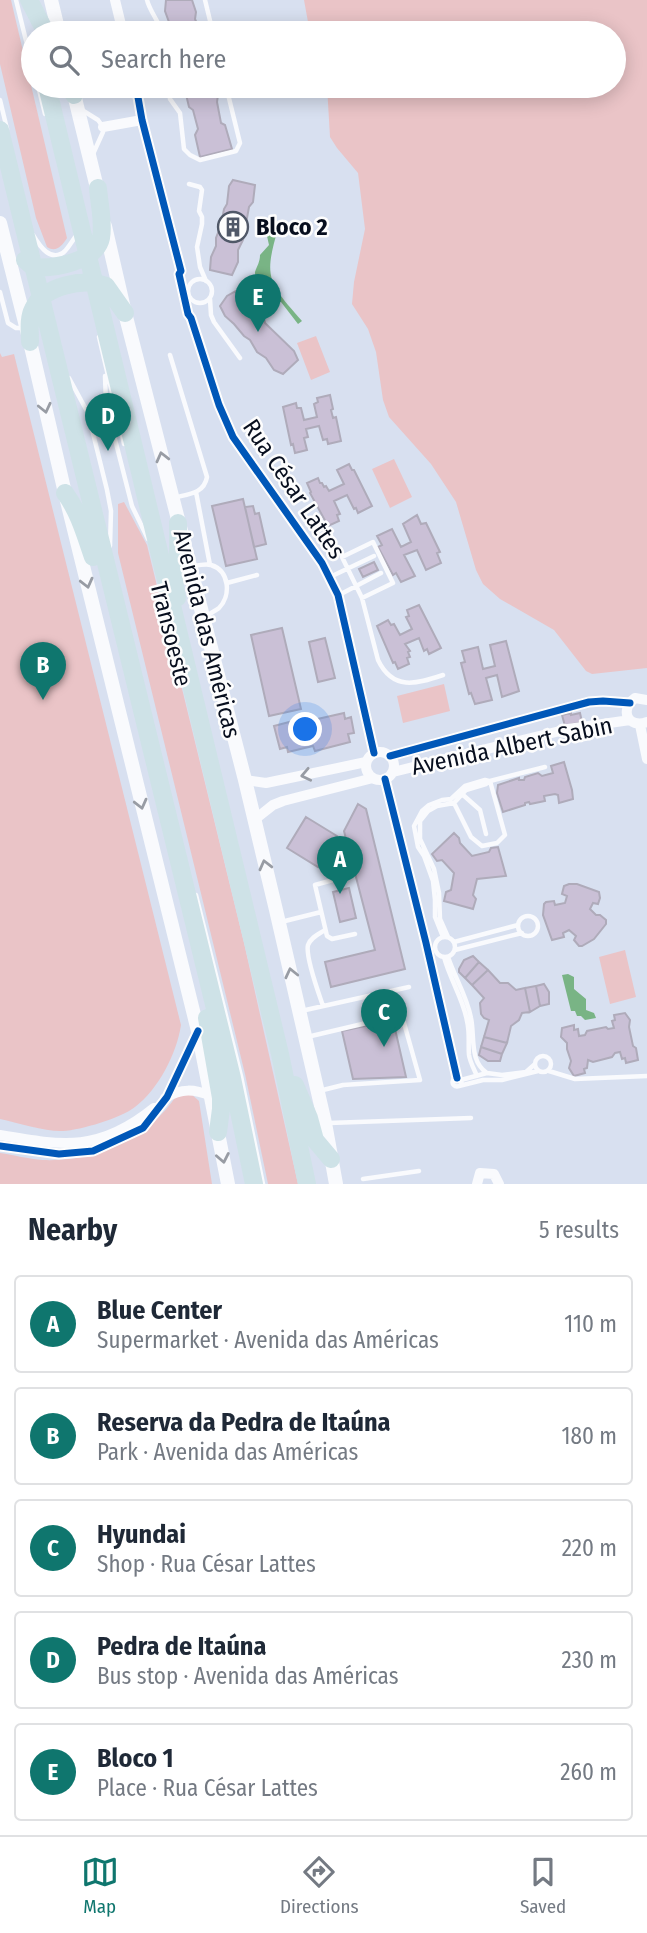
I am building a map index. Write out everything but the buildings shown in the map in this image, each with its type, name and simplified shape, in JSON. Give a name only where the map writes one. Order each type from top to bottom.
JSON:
[{"type":"highway","points":[[27,0],[31,21]]},
{"type":"highway","points":[[27,0],[39,21]]},
{"type":"highway","name":"Avenida das Américas","points":[[50,98],[87,273],[280,1054],[307,1184]]},
{"type":"highway","points":[[5,135],[43,284],[123,640],[232,1078],[254,1184]]},
{"type":"highway","points":[[0,173],[25,260],[43,284],[59,288],[87,273],[101,241],[97,188]]},
{"type":"highway","points":[[28,335],[31,312],[53,267],[87,273],[111,290],[125,313]]},
{"type":"highway","points":[[65,493],[79,518],[101,579],[112,620],[123,640]]},
{"type":"highway","points":[[178,523],[178,575],[174,582],[181,618],[180,643]]},
{"type":"highway","points":[[206,976],[204,1000],[221,1098],[218,1132]]},
{"type":"highway","points":[[280,1054],[292,1075],[316,1140],[331,1160]]},
{"type":"main road","points":[[51,0],[56,21]]},
{"type":"main road","name":"Avenida das Américas","points":[[74,98],[91,158],[125,313],[245,780],[306,1037],[336,1184]]},
{"type":"main road","points":[[0,223],[4,258],[28,335],[198,1031],[228,1184]]},
{"type":"street","points":[[114,0],[120,21]]},
{"type":"street","name":"Rua César Lattes","points":[[138,98],[181,271],[179,274],[188,314],[219,405],[233,437],[322,563],[338,595],[374,753]]},
{"type":"street","points":[[103,127],[142,120]]},
{"type":"street","name":"Avenida Albert Sabin","points":[[390,756],[589,702],[630,702],[635,698],[647,699]]},
{"type":"street","points":[[630,702],[626,710],[639,722],[647,759]]},
{"type":"street","name":"Avenida Albert Sabin","points":[[389,776],[568,729],[639,722]]},
{"type":"street","points":[[245,780],[266,783],[366,762],[374,753],[383,752],[390,756],[394,764],[389,776],[430,941],[432,969],[459,1081]]},
{"type":"street","points":[[366,762],[367,771],[373,778]]},
{"type":"street","points":[[254,820],[273,805],[283,801],[389,776]]},
{"type":"street","points":[[0,1146],[59,1154],[93,1151],[143,1128],[167,1097],[198,1031]]},
{"type":"street","points":[[0,1135],[49,1143],[74,1144],[94,1141],[140,1119],[167,1097],[182,1090],[211,1097]]},
{"type":"street","points":[[477,1184],[480,1172],[494,1174],[499,1184]]},
{"type":"lane","points":[[16,0],[21,21]]},
{"type":"lane","points":[[147,0],[157,21]]},
{"type":"lane","points":[[205,0],[210,21]]},
{"type":"lane","points":[[41,98],[47,123]]},
{"type":"lane","points":[[77,98],[103,127],[91,158]]},
{"type":"lane","points":[[170,98],[180,113],[184,149],[200,160],[236,151],[240,142],[229,98]]},
{"type":"lane","points":[[0,100],[5,135]]},
{"type":"lane","points":[[189,184],[202,190],[199,204],[202,224],[197,256],[212,290],[211,315],[240,358]]},
{"type":"lane","points":[[73,224],[87,273]]},
{"type":"lane","points":[[43,284],[33,234],[42,250],[55,255],[67,250],[76,236]]},
{"type":"lane","points":[[181,271],[191,282]]},
{"type":"lane","points":[[191,282],[198,279],[206,281]]},
{"type":"lane","points":[[191,282],[189,297],[195,302],[203,303],[210,298]]},
{"type":"lane","points":[[0,292],[8,323],[28,335]]},
{"type":"lane","points":[[191,318],[195,302]]},
{"type":"lane","points":[[97,330],[125,446]]},
{"type":"lane","points":[[170,355],[207,477],[206,485],[195,492],[173,498]]},
{"type":"lane","points":[[104,366],[106,404],[128,493],[148,540],[142,513]]},
{"type":"lane","points":[[75,403],[68,377],[88,414],[107,490],[111,511],[110,546],[103,520]]},
{"type":"lane","points":[[195,492],[211,565],[221,573],[227,583],[225,599],[220,607],[204,618]]},
{"type":"lane","points":[[362,598],[393,583],[373,541],[342,557],[362,598],[378,660],[383,669],[405,684],[443,675]]},
{"type":"lane","points":[[329,578],[374,556]]},
{"type":"lane","points":[[190,566],[211,565]]},
{"type":"lane","points":[[338,595],[381,573]]},
{"type":"lane","points":[[227,583],[257,575]]},
{"type":"lane","points":[[518,925],[454,942],[445,937],[435,917],[433,881],[418,847],[414,826],[422,811],[429,805],[451,799],[490,781],[545,767]]},
{"type":"lane","points":[[454,803],[471,837],[482,846],[497,843],[505,835],[490,781]]},
{"type":"lane","points":[[445,937],[440,919],[435,869],[419,834],[421,821],[428,811],[454,803],[460,793]]},
{"type":"lane","points":[[460,793],[480,810],[485,834]]},
{"type":"lane","points":[[340,878],[316,884],[325,930],[330,939],[355,934]]},
{"type":"lane","points":[[196,894],[241,1076],[263,1184]]},
{"type":"lane","points":[[279,922],[321,912]]},
{"type":"lane","points":[[525,916],[531,917],[536,920],[537,929],[528,936],[522,933],[518,925],[525,916]]},
{"type":"lane","points":[[323,1006],[308,945],[313,937],[325,930]]},
{"type":"lane","points":[[432,969],[455,950],[522,933]]},
{"type":"lane","points":[[445,937],[430,941],[435,951],[444,957],[466,997],[472,1020],[475,1060],[479,1068],[487,1073]]},
{"type":"lane","points":[[454,942],[455,950]]},
{"type":"lane","points":[[444,957],[468,1022],[470,1059],[477,1076]]},
{"type":"lane","points":[[300,1012],[409,987]]},
{"type":"lane","points":[[306,1037],[396,1016],[402,1019],[420,1080],[343,1085],[317,1091]]},
{"type":"lane","points":[[459,1081],[487,1073],[502,1075],[526,1072],[539,1057],[547,1057],[552,1064],[549,1071]]},
{"type":"lane","points":[[535,1064],[538,1071]]},
{"type":"lane","points":[[459,1081],[502,1080],[538,1071],[549,1071],[575,1079],[647,1076]]},
{"type":"lane","points":[[325,1123],[471,1118]]},
{"type":"lane","points":[[287,1121],[301,1184]]},
{"type":"lane","points":[[363,1179],[419,1171]]},
{"type":"shaded area","points":[[0,0],[11,0],[21,42],[21,98],[34,98],[67,238],[56,249],[47,247],[36,218],[0,64]]},
{"type":"shaded area","points":[[304,0],[647,0],[647,668],[592,674],[586,671],[554,630],[500,599],[483,584],[476,570],[456,502],[431,464],[389,417],[383,400],[376,352],[368,329],[352,304],[365,229],[358,173],[330,137],[328,98],[626,98],[626,21],[308,21]]},
{"type":"shaded area","points":[[270,229],[278,229],[270,270],[272,279],[282,298],[302,321],[298,324],[281,302],[274,302],[255,275],[260,255],[269,245],[267,236]]},
{"type":"shaded area","points":[[316,336],[330,372],[311,380],[297,343]]},
{"type":"shaded area","points":[[0,353],[2,357],[14,354],[181,1025],[165,1070],[143,1100],[129,1111],[111,1119],[63,1131],[41,1129],[0,1119]]},
{"type":"shaded area","points":[[394,459],[412,497],[390,508],[372,469]]},
{"type":"shaded area","points":[[124,502],[147,545],[244,943],[298,1184],[268,1184],[245,1074],[118,553],[118,504]]},
{"type":"shaded area","points":[[444,684],[450,711],[403,723],[397,696]]},
{"type":"shaded area","points":[[625,950],[636,997],[610,1004],[599,957]]},
{"type":"shaded area","points":[[562,975],[574,977],[574,989],[586,999],[586,1010],[594,1013],[596,1018],[585,1020],[577,1016],[575,1011],[571,1011]]},
{"type":"shaded area","points":[[190,1093],[199,1101],[212,1184],[0,1184],[0,1153],[32,1159],[63,1160],[101,1152],[119,1145],[151,1124],[177,1095]]},
{"type":"cycle path","points":[[138,98],[181,271],[179,274],[188,314],[219,405],[233,437],[322,563],[338,595],[374,753]]},
{"type":"cycle path","points":[[390,756],[589,702],[630,703]]},
{"type":"cycle path","points":[[385,779],[457,1078]]},
{"type":"cycle path","points":[[0,1146],[59,1154],[93,1151],[143,1128],[167,1097],[198,1031]]},
{"type":"place","name":"Bloco 2","points":[[233,227]]},
{"type":"place","name":"Bloco 1","points":[[258,332]]},
{"type":"place","name":"Pedra de Itaúna","points":[[108,451]]},
{"type":"place","name":"Reserva da Pedra de Itaúna","points":[[43,700]]},
{"type":"place","name":"Blue Center","points":[[340,894]]},
{"type":"place","name":"Hyundai","points":[[384,1047]]}]
